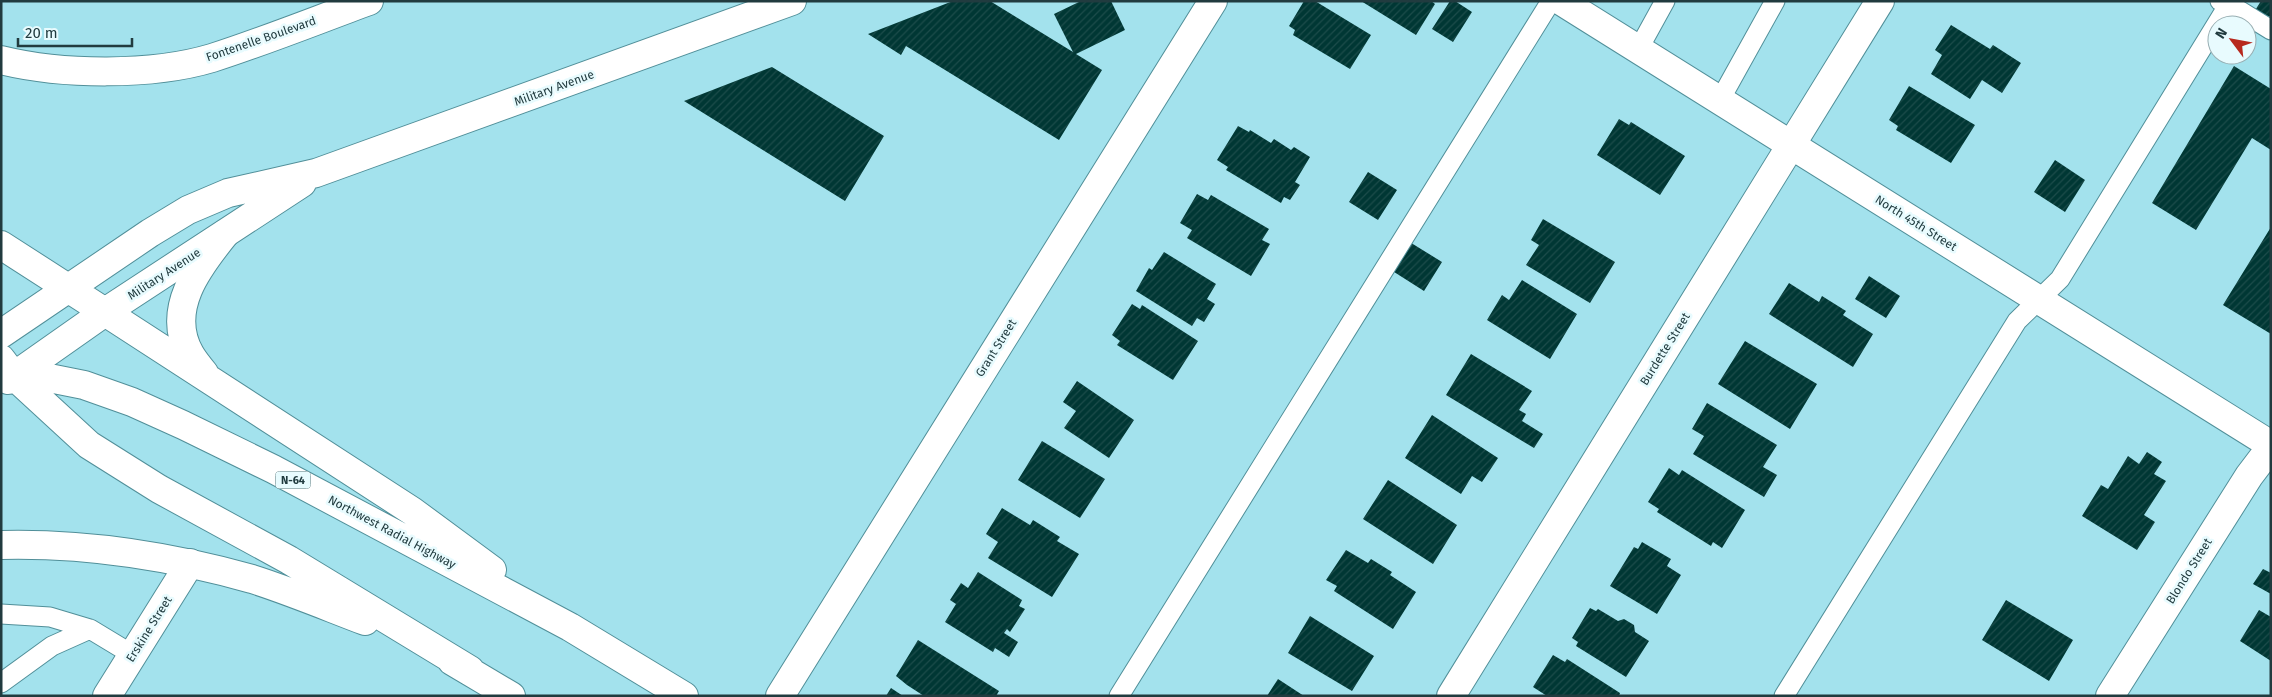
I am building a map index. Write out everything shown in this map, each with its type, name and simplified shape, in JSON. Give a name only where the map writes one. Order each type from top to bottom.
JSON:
[{"type":"main road","name":"Fontenelle Boulevard","points":[[1,60],[19,64],[81,71],[147,70],[210,58],[369,1]]},
{"type":"main road","name":"Military Avenue","points":[[1,334],[150,232],[188,210],[228,193],[316,174],[792,1]]},
{"type":"main road","name":"Grant Street","points":[[780,696],[1213,1]]},
{"type":"main road","name":"North 45th Street","points":[[1561,1],[2271,446]]},
{"type":"main road","name":"Burdette Street","points":[[1451,696],[1880,1]]},
{"type":"main road","name":"Military Avenue","points":[[4,374],[105,312],[316,174]]},
{"type":"main road","points":[[208,378],[190,354],[183,336],[181,318],[185,295],[194,275],[224,234]]},
{"type":"main road","points":[[1,245],[412,511],[570,627]]},
{"type":"main road","points":[[4,374],[89,445],[159,489],[289,560],[511,696]]},
{"type":"main road","name":"Northwest Radial Highway","points":[[4,374],[49,378],[84,385],[141,406],[273,470],[570,627],[684,696]]},
{"type":"main road","name":"Blondo Street","points":[[2110,696],[2249,476],[2271,446]]},
{"type":"main road","points":[[1,545],[38,544],[106,549],[190,563],[253,580],[320,604],[400,635],[470,670]]},
{"type":"main road","name":"Erskine Street","points":[[107,696],[190,563]]},
{"type":"lane","points":[[1118,696],[1551,1]]},
{"type":"lane","points":[[1638,50],[1665,1]]},
{"type":"lane","points":[[1720,100],[1775,1]]},
{"type":"lane","points":[[1784,696],[2017,321],[2060,279],[2225,3],[2271,30]]},
{"type":"lane","points":[[1,614],[50,617],[90,630],[133,655]]},
{"type":"lane","points":[[1,683],[52,646],[90,630]]},
{"type":"building","points":[[953,1],[990,1],[1073,52],[1054,14],[1081,1],[1111,1],[1125,30],[1076,54],[1102,70],[1059,140],[906,46],[901,55],[868,34]]},
{"type":"building","points":[[1304,1],[1315,1],[1371,35],[1350,69],[1293,35],[1295,30],[1289,26]]},
{"type":"building","points":[[1361,1],[1431,1],[1435,4],[1416,35]]},
{"type":"building","points":[[1450,1],[1455,1],[1472,12],[1453,42],[1432,29]]},
{"type":"building","points":[[2261,1],[2271,1],[2271,17],[2254,12]]},
{"type":"building","points":[[1951,25],[1990,49],[1993,45],[2021,63],[2002,93],[1982,80],[1970,99],[1931,74],[1942,55],[1935,50]]},
{"type":"building","points":[[2234,66],[2271,89],[2271,150],[2252,138],[2196,230],[2152,203]]},
{"type":"building","points":[[772,67],[884,136],[845,201],[684,101]]},
{"type":"building","points":[[1909,86],[1975,125],[1951,163],[1896,130],[1898,126],[1889,120]]},
{"type":"building","points":[[1619,119],[1629,125],[1631,122],[1685,156],[1660,195],[1597,155]]},
{"type":"building","points":[[1238,126],[1249,132],[1250,130],[1271,143],[1274,139],[1291,150],[1294,147],[1310,157],[1295,182],[1300,185],[1290,200],[1284,197],[1281,203],[1226,170],[1228,167],[1217,160]]},
{"type":"building","points":[[2055,160],[2085,180],[2065,212],[2034,192]]},
{"type":"building","points":[[1368,172],[1397,190],[1378,220],[1349,202]]},
{"type":"building","points":[[1197,194],[1208,200],[1211,195],[1269,229],[1262,240],[1270,244],[1251,276],[1187,238],[1192,230],[1180,223]]},
{"type":"building","points":[[1543,219],[1615,262],[1590,303],[1526,265],[1539,245],[1531,240]]},
{"type":"building","points":[[2271,227],[2271,334],[2223,305]]},
{"type":"building","points":[[1408,241],[1442,262],[1424,291],[1391,270]]},
{"type":"building","points":[[1164,252],[1216,284],[1207,299],[1215,304],[1204,322],[1197,318],[1192,326],[1136,291],[1149,268],[1152,270]]},
{"type":"building","points":[[1869,276],[1900,296],[1886,318],[1855,299]]},
{"type":"building","points":[[1522,280],[1577,314],[1550,359],[1487,320],[1502,295],[1509,300]]},
{"type":"building","points":[[1789,283],[1819,302],[1822,296],[1846,311],[1843,315],[1873,334],[1853,367],[1769,314]]},
{"type":"building","points":[[1132,304],[1140,309],[1142,305],[1198,341],[1173,380],[1117,345],[1120,341],[1112,335]]},
{"type":"building","points":[[1745,341],[1817,384],[1790,429],[1718,384]]},
{"type":"building","points":[[1471,354],[1532,391],[1519,410],[1526,414],[1522,421],[1543,434],[1534,448],[1446,395]]},
{"type":"building","points":[[1077,381],[1134,420],[1109,458],[1064,428],[1076,411],[1063,402]]},
{"type":"building","points":[[1707,403],[1777,445],[1763,467],[1777,475],[1764,497],[1693,454],[1704,436],[1692,429]]},
{"type":"building","points":[[1432,415],[1498,458],[1482,482],[1472,476],[1461,494],[1405,458]]},
{"type":"building","points":[[1042,441],[1105,479],[1080,518],[1018,480]]},
{"type":"building","points":[[2147,452],[2162,462],[2154,474],[2166,481],[2144,515],[2155,522],[2137,550],[2082,516],[2101,485],[2108,489],[2128,456],[2139,464]]},
{"type":"building","points":[[1669,468],[1679,475],[1682,470],[1745,510],[1722,548],[1713,542],[1711,546],[1657,512],[1659,509],[1648,502]]},
{"type":"building","points":[[1388,480],[1457,525],[1433,564],[1363,519]]},
{"type":"building","points":[[1002,508],[1030,525],[1033,520],[1060,537],[1057,541],[1079,554],[1052,597],[988,558],[998,542],[986,534]]},
{"type":"building","points":[[1642,542],[1671,559],[1667,566],[1681,575],[1657,614],[1610,586],[1634,547],[1638,549]]},
{"type":"building","points":[[1346,550],[1368,563],[1371,559],[1392,572],[1390,575],[1416,592],[1393,629],[1334,591],[1337,586],[1326,580]]},
{"type":"building","points":[[2263,569],[2271,573],[2271,594],[2253,584]]},
{"type":"building","points":[[978,572],[1022,600],[1019,606],[1025,609],[1010,632],[1007,629],[1004,633],[1018,642],[1009,657],[995,648],[993,652],[945,622],[956,604],[950,600],[961,583],[968,588]]},
{"type":"building","points":[[2006,600],[2073,640],[2049,681],[1982,640]]},
{"type":"building","points":[[1590,608],[1596,611],[1598,609],[1618,621],[1624,619],[1634,625],[1635,632],[1649,641],[1626,677],[1576,646],[1578,642],[1572,638]]},
{"type":"building","points":[[2259,610],[2271,617],[2271,661],[2240,641]]},
{"type":"building","points":[[1310,616],[1374,656],[1352,691],[1288,653]]},
{"type":"building","points":[[918,640],[999,691],[996,696],[924,696],[907,685],[896,676]]},
{"type":"building","points":[[1553,655],[1565,662],[1567,659],[1620,693],[1619,696],[1547,696],[1533,687]]},
{"type":"building","points":[[1278,679],[1304,696],[1267,696]]},
{"type":"building","points":[[891,688],[903,696],[886,696]]}]
